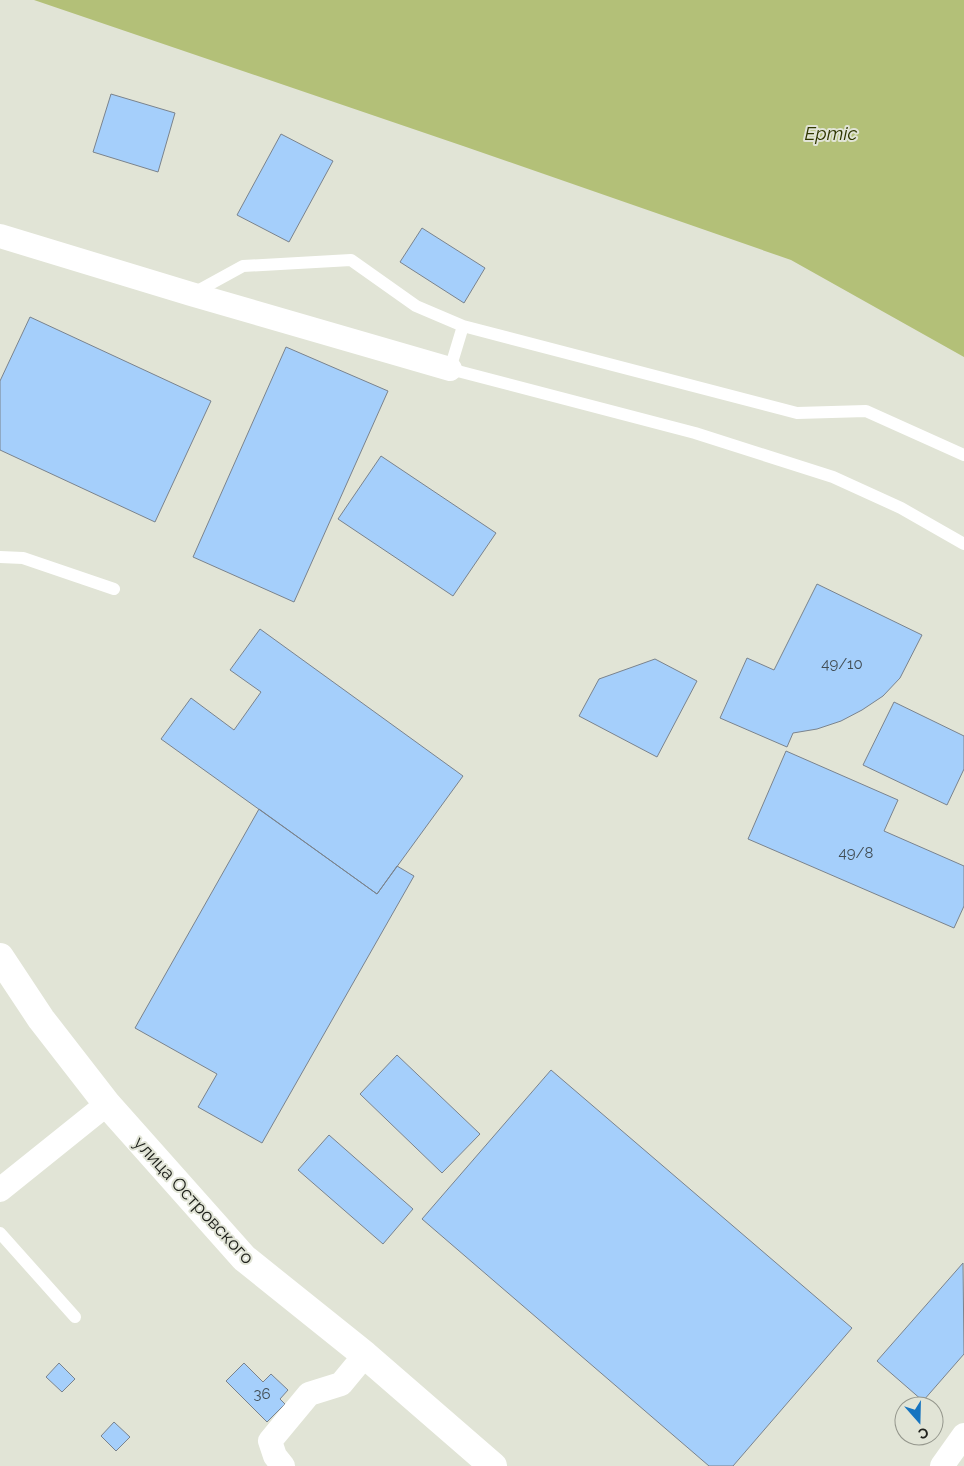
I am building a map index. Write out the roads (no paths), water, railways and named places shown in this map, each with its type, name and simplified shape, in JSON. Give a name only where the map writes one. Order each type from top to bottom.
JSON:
[{"type":"main road","name":"улица Островского","points":[[0,957],[41,1019],[107,1104],[244,1258],[365,1355],[493,1466]]},
{"type":"street","points":[[0,236],[450,369]]},
{"type":"street","points":[[0,1190],[107,1104]]},
{"type":"street","points":[[283,1466],[275,1456],[270,1441],[309,1394],[342,1384],[365,1355]]},
{"type":"street","points":[[942,1466],[964,1435]]},
{"type":"lane","points":[[191,294],[243,266],[351,260],[416,306],[463,326],[797,413],[866,411],[964,455]]},
{"type":"lane","points":[[463,326],[450,369],[694,432],[833,477],[901,508],[964,544]]},
{"type":"lane","points":[[0,557],[23,558],[114,589]]},
{"type":"lane","points":[[0,1233],[75,1317]]},
{"type":"water","name":"Ертіс","points":[[34,0],[964,0],[964,357],[791,260]]}]
